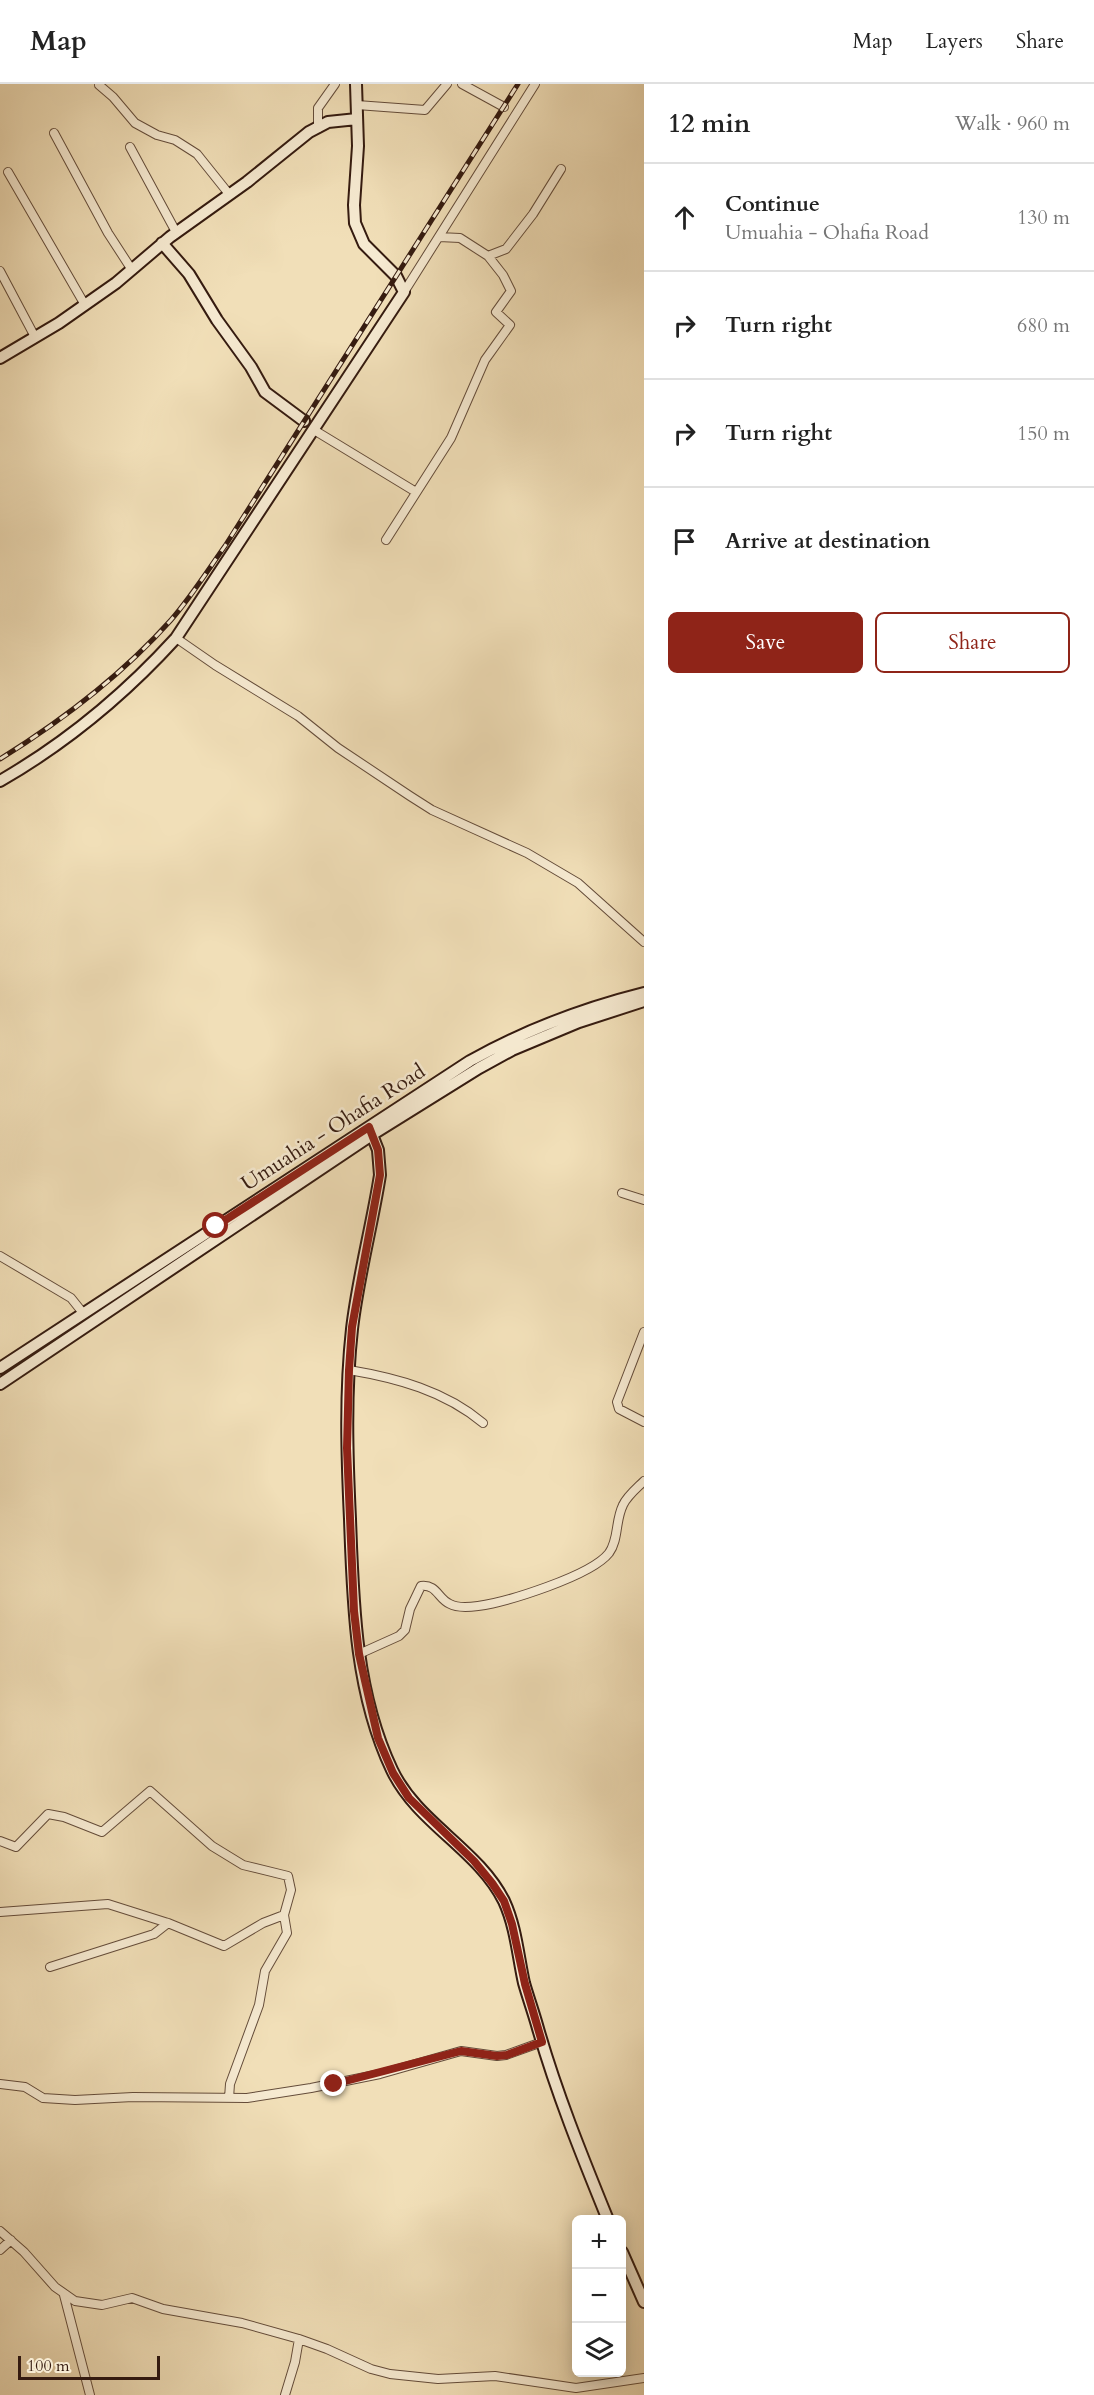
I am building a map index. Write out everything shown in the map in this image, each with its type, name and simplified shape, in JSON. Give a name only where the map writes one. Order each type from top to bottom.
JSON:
[{"type":"street","points":[[318,128],[318,108],[335,84]]},
{"type":"street","points":[[357,84],[358,146],[355,223],[364,244],[396,276],[404,292]]},
{"type":"street","points":[[357,105],[425,110],[447,84]]},
{"type":"street","points":[[462,84],[504,107]]},
{"type":"street","points":[[0,781],[38,759],[102,709],[150,666],[176,638],[404,292],[535,84]]},
{"type":"street","points":[[99,85],[113,97],[135,123],[157,135],[175,140],[197,154],[229,195]]},
{"type":"street","points":[[1,355],[35,337],[85,305],[132,270],[176,232],[229,195],[309,132],[328,122],[357,119]]},
{"type":"street","points":[[54,133],[108,233],[132,270]]},
{"type":"street","points":[[130,147],[176,232]]},
{"type":"street","points":[[488,256],[506,249],[533,214],[561,169]]},
{"type":"street","points":[[8,172],[85,305]]},
{"type":"street","points":[[386,540],[451,438],[485,360],[510,325],[496,312],[511,291],[503,275],[488,256],[460,238],[439,237]]},
{"type":"street","points":[[162,243],[189,274],[265,392],[304,421]]},
{"type":"street","points":[[0,272],[35,337]]},
{"type":"street","points":[[314,430],[416,492]]},
{"type":"street","points":[[176,638],[298,716],[338,748],[417,801],[527,853],[578,883],[644,942]]},
{"type":"street","name":"Umuahia - Ohafia Road","points":[[0,1384],[470,1061],[501,1044],[583,1010],[644,993]]},
{"type":"street","name":"Umuahia - Ohafia Road","points":[[0,1368],[371,1130],[470,1073],[512,1050],[579,1022],[644,1001]]},
{"type":"street","points":[[371,1130],[378,1150],[380,1175],[352,1327],[347,1432],[354,1611],[359,1654],[378,1738],[393,1773],[409,1798],[474,1861],[504,1901],[542,2042],[572,2131],[606,2215]]},
{"type":"street","points":[[622,1193],[644,1200]]},
{"type":"street","points":[[0,1256],[71,1298],[83,1313]]},
{"type":"street","points":[[644,1332],[617,1402],[619,1409],[644,1422]]},
{"type":"street","points":[[349,1370],[405,1381],[446,1400],[483,1423]]},
{"type":"street","points":[[359,1654],[399,1636],[405,1630],[410,1609],[421,1586],[428,1585],[436,1589],[448,1604],[478,1606],[516,1596],[585,1572],[608,1555],[615,1541],[622,1505],[644,1481]]},
{"type":"street","points":[[0,1841],[16,1847],[48,1814],[64,1817],[102,1832],[150,1791],[212,1846],[243,1865],[288,1876],[291,1890],[284,1915],[287,1933],[265,1971],[259,2005],[230,2084],[229,2098]]},
{"type":"street","points":[[0,1912],[108,1904],[168,1923],[224,1946],[262,1923],[284,1915]]},
{"type":"street","points":[[50,1967],[154,1934],[168,1923]]},
{"type":"street","points":[[0,2084],[25,2087],[43,2098],[75,2100],[133,2097],[247,2098],[380,2074],[461,2051],[497,2056],[507,2055],[542,2042]]},
{"type":"street","points":[[0,2230],[64,2295],[75,2301],[102,2305],[132,2298],[163,2309],[242,2323],[299,2339],[370,2369],[390,2374],[438,2379],[495,2376],[576,2391],[644,2378]]},
{"type":"street","points":[[0,2250],[11,2240]]},
{"type":"street","points":[[626,2263],[644,2302]]},
{"type":"street","points":[[64,2295],[90,2395]]},
{"type":"street","points":[[285,2395],[296,2362],[299,2339]]},
{"type":"railway","points":[[0,759],[91,696],[152,640],[185,602],[225,546],[518,84]]},
{"type":"route","points":[[216,1226],[369,1127],[378,1150],[380,1175],[352,1327],[347,1432],[354,1611],[359,1654],[378,1738],[393,1773],[409,1798],[474,1861],[504,1901],[542,2042],[507,2055],[497,2056],[461,2051],[380,2074],[334,2084]]}]
